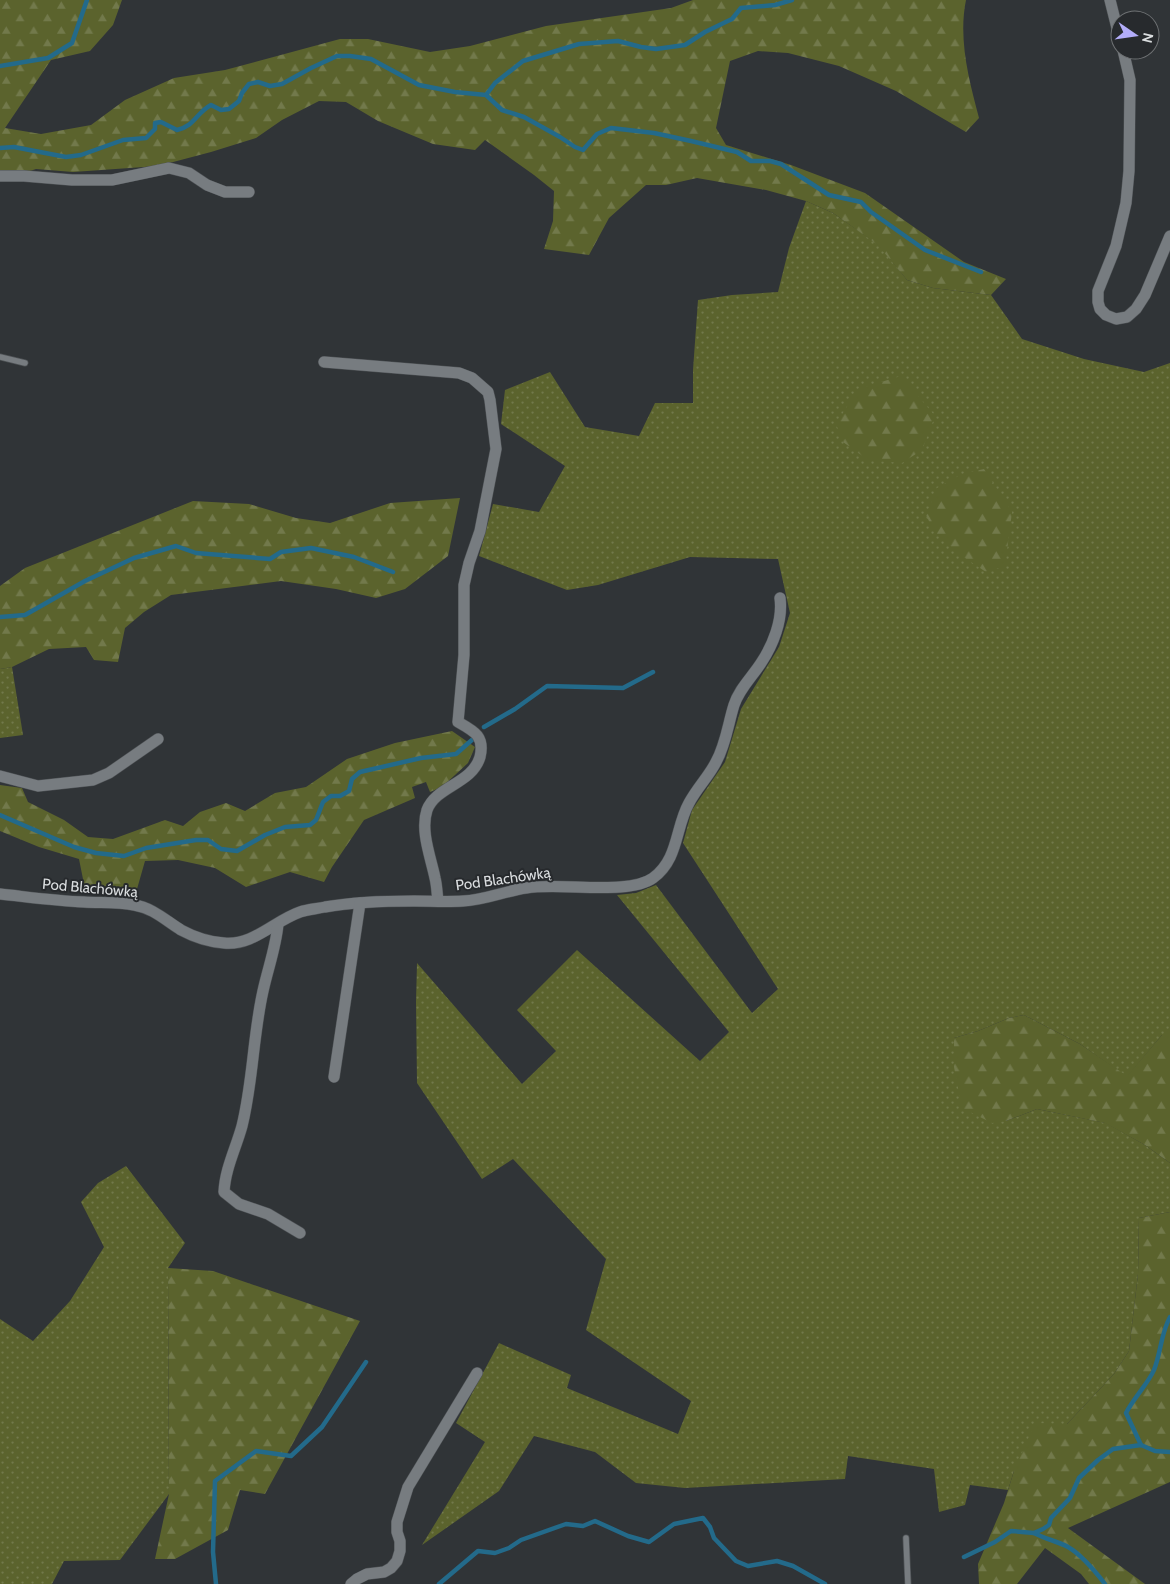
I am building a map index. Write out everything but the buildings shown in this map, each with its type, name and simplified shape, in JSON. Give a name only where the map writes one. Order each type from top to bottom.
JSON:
[{"type":"street","points":[[1125,60],[1130,80],[1129,171],[1126,203],[1116,246],[1098,291],[1100,310],[1116,319],[1128,317],[1136,309],[1145,295],[1170,236]]},
{"type":"street","points":[[0,176],[112,180],[169,168],[189,173],[207,185],[226,192],[249,192]]},
{"type":"street","points":[[324,362],[459,373],[472,378],[488,392],[490,400],[496,449],[480,531],[464,585],[464,655],[458,722],[478,735],[481,740],[481,752],[478,764],[468,776],[438,796],[428,809],[425,822],[426,835],[436,881],[438,901]]},
{"type":"street","name":"Pod Blachówką","points":[[0,894],[56,901],[133,904],[150,909],[182,930],[199,938],[224,944],[236,944],[248,941],[290,916],[304,911],[360,903],[465,901],[544,886],[632,886],[642,884],[656,875],[665,866],[673,853],[689,803],[722,751],[735,702],[743,687],[762,662],[779,624],[780,598]]},
{"type":"street","points":[[0,776],[38,786],[93,780],[108,773],[158,739]]},
{"type":"street","points":[[334,1077],[360,903]]},
{"type":"street","points":[[278,924],[277,936],[261,999],[248,1098],[242,1128],[224,1182],[224,1192],[239,1204],[268,1214],[300,1234]]},
{"type":"street","points":[[351,1584],[367,1574],[384,1572],[397,1561],[400,1551],[400,1541],[397,1532],[398,1522],[408,1487],[477,1374]]},
{"type":"lane","points":[[0,357],[26,363]]},
{"type":"lane","points":[[906,1538],[908,1584]]},
{"type":"green space","points":[[0,0],[122,0],[113,25],[90,51],[51,60],[5,128],[41,134],[91,125],[125,100],[174,78],[225,70],[340,39],[368,39],[430,52],[470,46],[546,26],[671,8],[693,0],[966,0],[963,30],[964,44],[968,74],[979,118],[966,132],[896,91],[839,66],[788,53],[758,51],[730,61],[716,128],[726,145],[791,165],[865,193],[964,262],[1006,279],[991,295],[933,288],[907,280],[878,245],[833,213],[806,201],[766,190],[697,178],[666,185],[646,185],[609,218],[589,255],[544,249],[553,221],[554,191],[534,175],[485,140],[475,150],[433,144],[378,121],[346,102],[319,101],[282,120],[256,138],[158,166],[73,172],[36,169],[0,181]]},
{"type":"green space","points":[[806,201],[833,213],[879,245],[907,280],[933,288],[991,295],[1022,339],[1084,359],[1144,372],[1170,363],[1170,1035],[1162,1035],[1127,1077],[1080,1044],[1024,1015],[1009,1018],[978,1031],[954,1038],[1006,1121],[1037,1109],[1106,1123],[1145,1145],[1170,1163],[1170,1212],[1139,1218],[1138,1274],[1129,1351],[1114,1374],[1067,1424],[1014,1471],[1008,1490],[970,1485],[965,1505],[939,1512],[934,1469],[848,1456],[845,1479],[685,1488],[636,1483],[595,1452],[534,1436],[499,1491],[422,1545],[485,1442],[456,1423],[499,1343],[571,1375],[567,1388],[678,1434],[691,1401],[586,1330],[606,1259],[513,1159],[482,1179],[417,1083],[417,963],[522,1084],[556,1051],[517,1010],[577,950],[700,1061],[729,1032],[617,895],[636,893],[656,885],[752,1013],[778,989],[683,843],[692,810],[725,762],[741,709],[779,647],[790,613],[778,559],[690,557],[598,585],[567,590],[479,556],[493,504],[539,512],[565,466],[501,424],[505,390],[550,372],[585,427],[639,436],[655,403],[693,403],[693,370],[698,300],[732,295],[778,292],[789,248]]},
{"type":"green space","points":[[901,376],[935,416],[922,450],[902,463],[868,460],[843,442],[836,424],[858,389]]},
{"type":"green space","points":[[984,469],[1012,512],[1005,566],[986,572],[962,556],[935,533],[926,515],[937,488],[962,474]]},
{"type":"green space","points":[[460,498],[448,556],[405,589],[376,598],[336,589],[281,581],[171,595],[144,612],[125,628],[118,662],[94,660],[86,647],[49,649],[12,667],[0,669],[0,586],[25,568],[193,501],[249,504],[296,518],[330,523],[390,503]]},
{"type":"green space","points":[[12,667],[23,735],[0,738],[0,669]]},
{"type":"green space","points":[[452,731],[475,747],[468,763],[442,787],[430,792],[426,782],[412,787],[415,798],[364,820],[324,882],[290,872],[246,887],[215,868],[178,860],[145,861],[135,896],[84,884],[79,859],[39,847],[0,831],[0,785],[22,788],[28,802],[64,820],[88,837],[113,839],[165,820],[183,826],[200,812],[226,803],[245,811],[275,793],[306,787],[347,759],[395,743]]},
{"type":"green space","points":[[1024,1015],[1080,1044],[1127,1076],[1162,1035],[1170,1035],[1170,1163],[1145,1145],[1105,1123],[1037,1109],[1006,1121],[992,1123],[962,1108],[954,1067],[954,1038],[978,1031],[1009,1018]]},
{"type":"green space","points":[[126,1166],[185,1243],[168,1268],[169,1494],[120,1560],[64,1561],[52,1584],[0,1584],[0,1319],[33,1341],[70,1301],[104,1247],[81,1202],[98,1183]]},
{"type":"green space","points":[[1170,1212],[1170,1482],[1068,1528],[1145,1584],[1089,1584],[1081,1574],[1045,1548],[1017,1584],[979,1584],[978,1564],[1035,1423],[1067,1424],[1114,1374],[1129,1351],[1138,1274],[1139,1218]]},
{"type":"green space","points":[[168,1268],[213,1271],[360,1321],[265,1494],[240,1490],[228,1530],[175,1559],[155,1559],[169,1494]]},
{"type":"waterway","points":[[0,66],[48,58],[72,43],[87,0]]},
{"type":"waterway","points":[[486,95],[495,83],[523,61],[579,44],[618,41],[656,49],[685,45],[705,32],[732,19],[741,8],[775,5],[792,0]]},
{"type":"waterway","points":[[0,148],[14,147],[66,157],[81,155],[123,140],[146,138],[155,129],[155,123],[161,122],[177,130],[188,126],[211,105],[221,110],[229,109],[239,101],[249,84],[258,82],[270,86],[282,84],[337,56],[350,56],[371,59],[419,85],[455,92],[486,95],[502,110],[524,117],[583,150],[597,134],[611,128],[654,133],[737,152],[751,161],[770,161],[781,164],[829,195],[861,202],[871,212],[925,250],[981,272]]},
{"type":"waterway","points":[[0,617],[25,615],[85,581],[134,558],[176,546],[196,553],[270,559],[281,552],[311,548],[354,557],[393,572]]},
{"type":"waterway","points":[[484,727],[515,709],[547,686],[623,688],[653,672]]},
{"type":"waterway","points":[[0,815],[74,847],[96,853],[124,856],[146,848],[196,840],[208,840],[221,849],[237,851],[265,835],[285,827],[310,825],[316,820],[323,802],[331,796],[340,796],[349,791],[352,779],[360,772],[421,758],[456,754],[473,739]]},
{"type":"waterway","points":[[1141,1445],[1126,1413],[1154,1370],[1170,1317]]},
{"type":"waterway","points":[[216,1584],[213,1552],[215,1481],[256,1451],[291,1456],[322,1427],[366,1362]]},
{"type":"waterway","points":[[964,1557],[995,1542],[1011,1531],[1034,1533],[1049,1525],[1051,1518],[1070,1498],[1079,1478],[1113,1449],[1141,1445],[1155,1451],[1170,1452]]},
{"type":"waterway","points":[[439,1584],[478,1551],[495,1553],[509,1548],[521,1540],[566,1524],[583,1526],[595,1521],[628,1536],[649,1542],[674,1524],[703,1518],[710,1527],[714,1538],[736,1561],[748,1566],[777,1561],[793,1566],[825,1584]]},
{"type":"waterway","points":[[1034,1533],[1073,1550],[1105,1584]]}]
